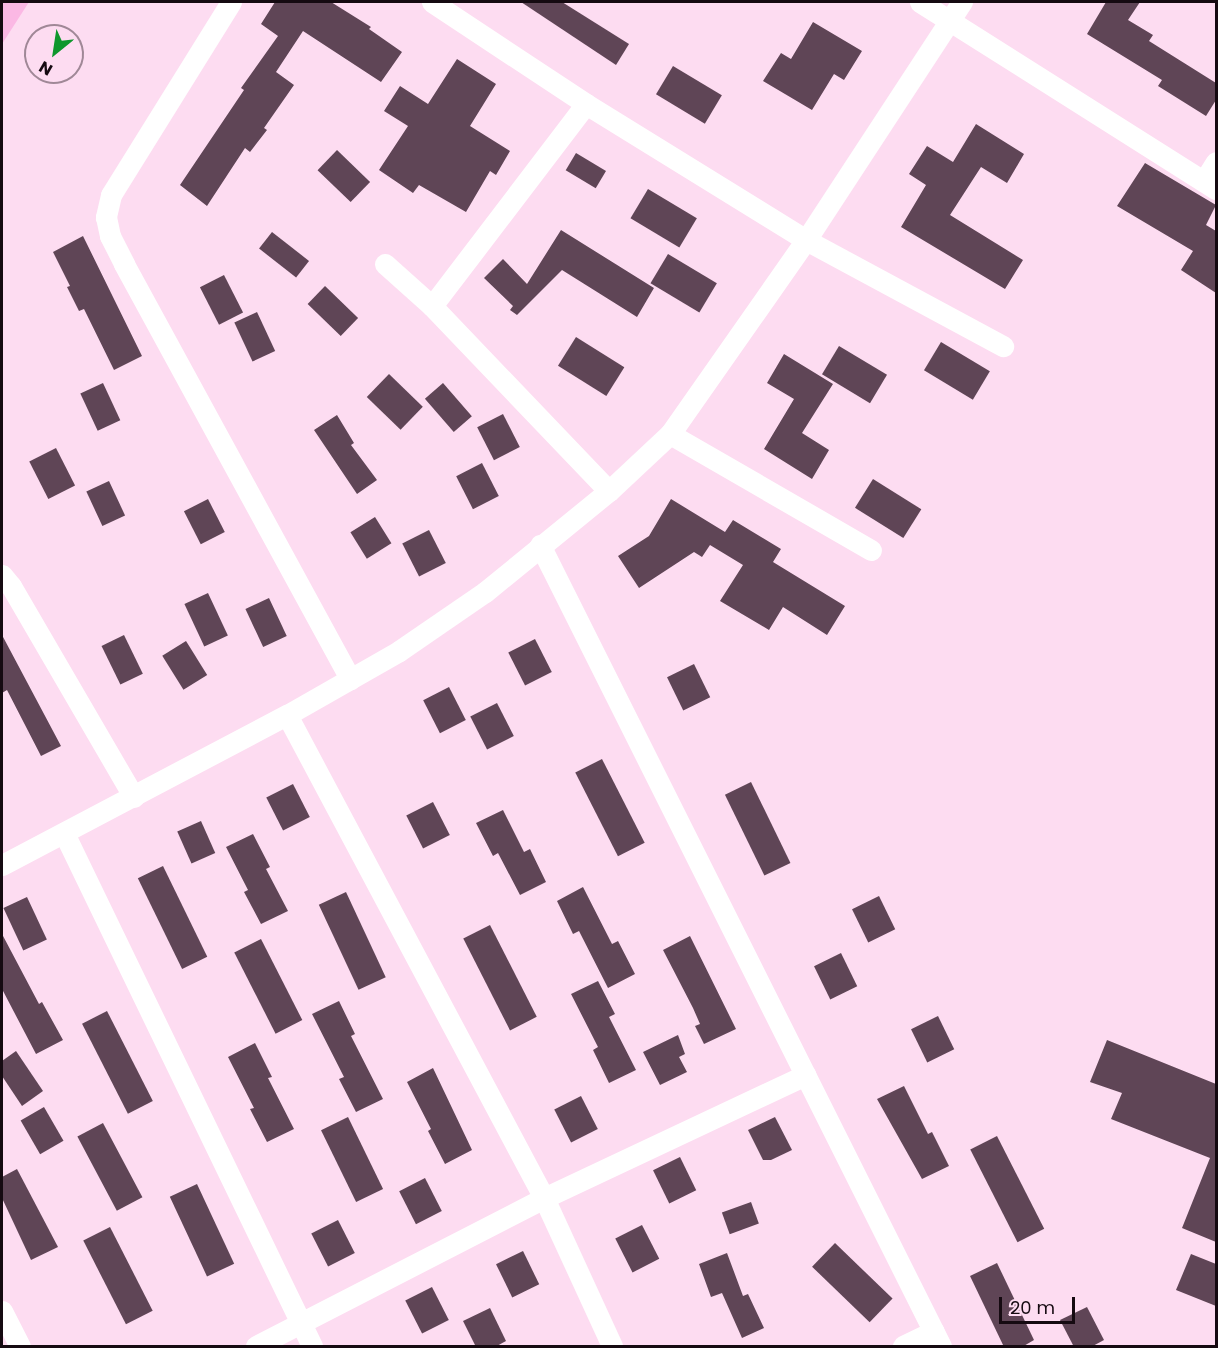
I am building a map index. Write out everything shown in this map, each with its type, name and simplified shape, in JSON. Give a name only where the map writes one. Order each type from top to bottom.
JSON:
[{"type":"street","points":[[231,2],[111,195],[106,217],[110,236],[124,264],[350,679]]},
{"type":"street","points":[[432,2],[586,104],[806,240],[1003,346]]},
{"type":"street","points":[[920,2],[1210,185],[1216,162]]},
{"type":"street","points":[[2,865],[287,715],[399,651],[485,592],[609,490],[670,434],[806,240],[962,2]]},
{"type":"street","points":[[432,306],[586,104]]},
{"type":"street","points":[[385,264],[432,306],[609,490]]},
{"type":"street","points":[[670,434],[871,550]]},
{"type":"street","points":[[540,545],[937,1339],[903,1347]]},
{"type":"street","points":[[2,575],[11,586],[134,797]]},
{"type":"street","points":[[287,715],[544,1198],[612,1347]]},
{"type":"street","points":[[64,833],[312,1347]]},
{"type":"street","points":[[256,1347],[544,1198],[806,1075]]},
{"type":"street","points":[[2,1311],[20,1347]]},
{"type":"shaded area","points":[[2,2],[29,2],[2,44]]},
{"type":"building","points":[[275,2],[331,2],[371,27],[369,29],[402,52],[381,82],[303,31],[276,72],[294,85],[264,128],[267,130],[250,152],[245,148],[207,206],[180,185],[244,90],[241,88],[278,36],[261,24]]},
{"type":"building","points":[[521,2],[562,2],[629,44],[616,65]]},
{"type":"building","points":[[1106,2],[1140,2],[1128,20],[1153,35],[1149,41],[1216,83],[1216,100],[1206,116],[1158,86],[1162,80],[1087,34]]},
{"type":"building","points":[[813,22],[862,51],[844,80],[834,74],[812,110],[763,81],[781,53],[791,59]]},
{"type":"building","points":[[457,59],[496,84],[470,126],[510,151],[496,175],[490,171],[466,212],[419,185],[413,193],[379,170],[408,126],[384,111],[400,86],[428,104]]},
{"type":"building","points":[[673,66],[722,95],[705,124],[656,94]]},
{"type":"building","points":[[976,124],[1024,154],[1007,183],[981,167],[950,215],[1023,260],[1005,289],[901,227],[926,185],[909,174],[927,146],[953,162]]},
{"type":"building","points":[[337,150],[370,182],[351,202],[318,170]]},
{"type":"building","points":[[576,153],[606,171],[596,188],[566,170]]},
{"type":"building","points":[[1145,163],[1216,205],[1206,225],[1216,231],[1216,293],[1181,270],[1193,251],[1117,206]]},
{"type":"building","points":[[648,189],[697,218],[679,248],[630,218]]},
{"type":"building","points":[[561,230],[654,288],[637,317],[562,270],[517,315],[510,310],[513,306],[484,278],[503,259],[527,284]]},
{"type":"building","points":[[272,232],[309,261],[296,277],[259,249]]},
{"type":"building","points":[[83,236],[142,356],[114,370],[84,309],[79,311],[67,287],[70,286],[53,252]]},
{"type":"building","points":[[668,254],[717,283],[699,313],[650,283]]},
{"type":"building","points":[[224,275],[243,312],[219,325],[200,287]]},
{"type":"building","points":[[325,286],[358,318],[341,336],[308,304]]},
{"type":"building","points":[[257,312],[275,351],[253,362],[234,323]]},
{"type":"building","points":[[576,337],[624,367],[606,396],[558,366]]},
{"type":"building","points":[[941,342],[990,371],[973,400],[924,370]]},
{"type":"building","points":[[839,346],[887,375],[870,403],[822,374]]},
{"type":"building","points":[[784,354],[833,384],[802,433],[829,450],[812,479],[764,449],[794,399],[767,383]]},
{"type":"building","points":[[389,374],[423,407],[401,430],[367,397]]},
{"type":"building","points":[[103,383],[120,420],[98,431],[80,394]]},
{"type":"building","points":[[443,383],[472,416],[454,432],[425,399]]},
{"type":"building","points":[[503,414],[520,447],[494,460],[477,427]]},
{"type":"building","points":[[337,415],[354,443],[351,445],[377,480],[357,494],[314,430]]},
{"type":"building","points":[[56,448],[75,485],[48,499],[29,462]]},
{"type":"building","points":[[482,463],[499,496],[473,509],[456,476]]},
{"type":"building","points":[[873,479],[921,509],[903,538],[855,508]]},
{"type":"building","points":[[109,481],[125,515],[102,526],[86,492]]},
{"type":"building","points":[[208,499],[225,532],[201,544],[184,511]]},
{"type":"building","points":[[671,499],[725,532],[733,520],[781,549],[773,562],[845,606],[827,635],[783,607],[769,630],[720,601],[743,565],[710,545],[702,557],[694,552],[639,588],[618,556],[649,536]]},
{"type":"building","points":[[375,517],[391,543],[367,559],[350,532]]},
{"type":"building","points":[[429,530],[446,563],[419,577],[402,544]]},
{"type":"building","points":[[208,593],[228,636],[204,647],[184,604]]},
{"type":"building","points":[[269,598],[287,636],[263,647],[245,609]]},
{"type":"building","points":[[2,635],[61,746],[41,756],[7,690],[2,693]]},
{"type":"building","points":[[124,635],[143,674],[120,685],[102,646]]},
{"type":"building","points":[[535,639],[552,672],[525,686],[508,653]]},
{"type":"building","points":[[186,641],[207,675],[183,690],[162,656]]},
{"type":"building","points":[[694,664],[710,697],[683,710],[667,677]]},
{"type":"building","points":[[449,687],[466,720],[440,733],[423,700]]},
{"type":"building","points":[[497,703],[514,736],[487,750],[470,717]]},
{"type":"building","points":[[602,759],[645,843],[618,856],[575,773]]},
{"type":"building","points":[[751,782],[790,863],[764,876],[725,795]]},
{"type":"building","points":[[293,784],[310,817],[283,831],[266,798]]},
{"type":"building","points":[[433,802],[450,835],[423,849],[406,816]]},
{"type":"building","points":[[503,810],[524,852],[530,849],[546,882],[520,895],[498,853],[493,856],[476,823]]},
{"type":"building","points":[[201,821],[215,853],[191,864],[177,832]]},
{"type":"building","points":[[253,834],[270,867],[266,869],[288,911],[261,924],[244,892],[248,890],[226,847]]},
{"type":"building","points":[[163,866],[207,957],[182,969],[138,878]]},
{"type":"building","points":[[583,887],[612,944],[618,941],[635,974],[608,988],[579,931],[573,934],[557,901]]},
{"type":"building","points":[[346,892],[386,977],[359,990],[319,905]]},
{"type":"building","points":[[879,896],[895,929],[868,942],[852,909]]},
{"type":"building","points":[[27,897],[47,940],[23,951],[3,908]]},
{"type":"building","points":[[490,925],[537,1017],[510,1030],[463,939]]},
{"type":"building","points":[[2,934],[39,1004],[42,1002],[63,1040],[36,1054],[2,989]]},
{"type":"building","points":[[690,936],[736,1029],[704,1044],[695,1026],[700,1024],[663,950]]},
{"type":"building","points":[[261,939],[302,1020],[276,1034],[234,953]]},
{"type":"building","points":[[841,953],[857,986],[830,999],[814,966]]},
{"type":"building","points":[[598,981],[615,1014],[609,1017],[636,1070],[609,1083],[593,1050],[598,1047],[571,994]]},
{"type":"building","points":[[339,1001],[355,1034],[351,1036],[383,1099],[356,1112],[339,1079],[344,1077],[312,1014]]},
{"type":"building","points":[[107,1011],[153,1101],[128,1114],[82,1024]]},
{"type":"building","points":[[938,1016],[954,1049],[927,1062],[911,1029]]},
{"type":"building","points":[[678,1035],[685,1054],[679,1057],[687,1072],[660,1085],[643,1052]]},
{"type":"building","points":[[1107,1040],[1216,1084],[1216,1242],[1182,1228],[1210,1158],[1111,1119],[1122,1093],[1090,1082]]},
{"type":"building","points":[[255,1043],[272,1077],[268,1078],[294,1129],[267,1142],[250,1109],[254,1108],[228,1057]]},
{"type":"building","points":[[16,1051],[43,1091],[22,1106],[2,1076],[2,1061]]},
{"type":"building","points":[[433,1068],[472,1150],[445,1164],[428,1131],[431,1129],[407,1082]]},
{"type":"building","points":[[904,1086],[928,1134],[932,1132],[949,1166],[922,1179],[877,1099]]},
{"type":"building","points":[[581,1096],[598,1129],[571,1143],[554,1110]]},
{"type":"building","points":[[44,1107],[64,1141],[40,1154],[21,1120]]},
{"type":"building","points":[[348,1117],[383,1189],[356,1202],[321,1130]]},
{"type":"building","points":[[775,1117],[792,1150],[771,1160],[763,1160],[748,1130]]},
{"type":"building","points":[[103,1123],[142,1197],[117,1211],[77,1137]]},
{"type":"building","points":[[997,1136],[1044,1229],[1017,1242],[970,1150]]},
{"type":"building","points":[[680,1157],[696,1190],[669,1203],[653,1170]]},
{"type":"building","points":[[17,1169],[58,1247],[31,1260],[2,1198],[2,1177]]},
{"type":"building","points":[[425,1178],[442,1211],[416,1224],[399,1191]]},
{"type":"building","points":[[197,1184],[234,1264],[207,1276],[170,1197]]},
{"type":"building","points":[[751,1202],[759,1224],[730,1234],[722,1213]]},
{"type":"building","points":[[338,1220],[355,1253],[328,1267],[311,1234]]},
{"type":"building","points":[[642,1225],[659,1259],[633,1272],[615,1239]]},
{"type":"building","points":[[110,1227],[153,1311],[126,1324],[83,1241]]},
{"type":"building","points":[[835,1243],[893,1299],[870,1322],[812,1267]]},
{"type":"building","points":[[523,1251],[539,1284],[512,1297],[496,1264]]},
{"type":"building","points":[[727,1253],[743,1296],[748,1294],[764,1328],[742,1338],[722,1293],[711,1297],[699,1264]]},
{"type":"building","points":[[1191,1254],[1216,1264],[1216,1306],[1176,1290]]},
{"type":"building","points":[[997,1263],[1034,1340],[1022,1347],[1004,1347],[970,1276]]},
{"type":"building","points":[[432,1287],[449,1320],[422,1334],[405,1301]]},
{"type":"building","points":[[1087,1307],[1104,1340],[1091,1347],[1074,1347],[1060,1320]]},
{"type":"building","points":[[490,1308],[506,1341],[495,1347],[476,1347],[463,1321]]}]
